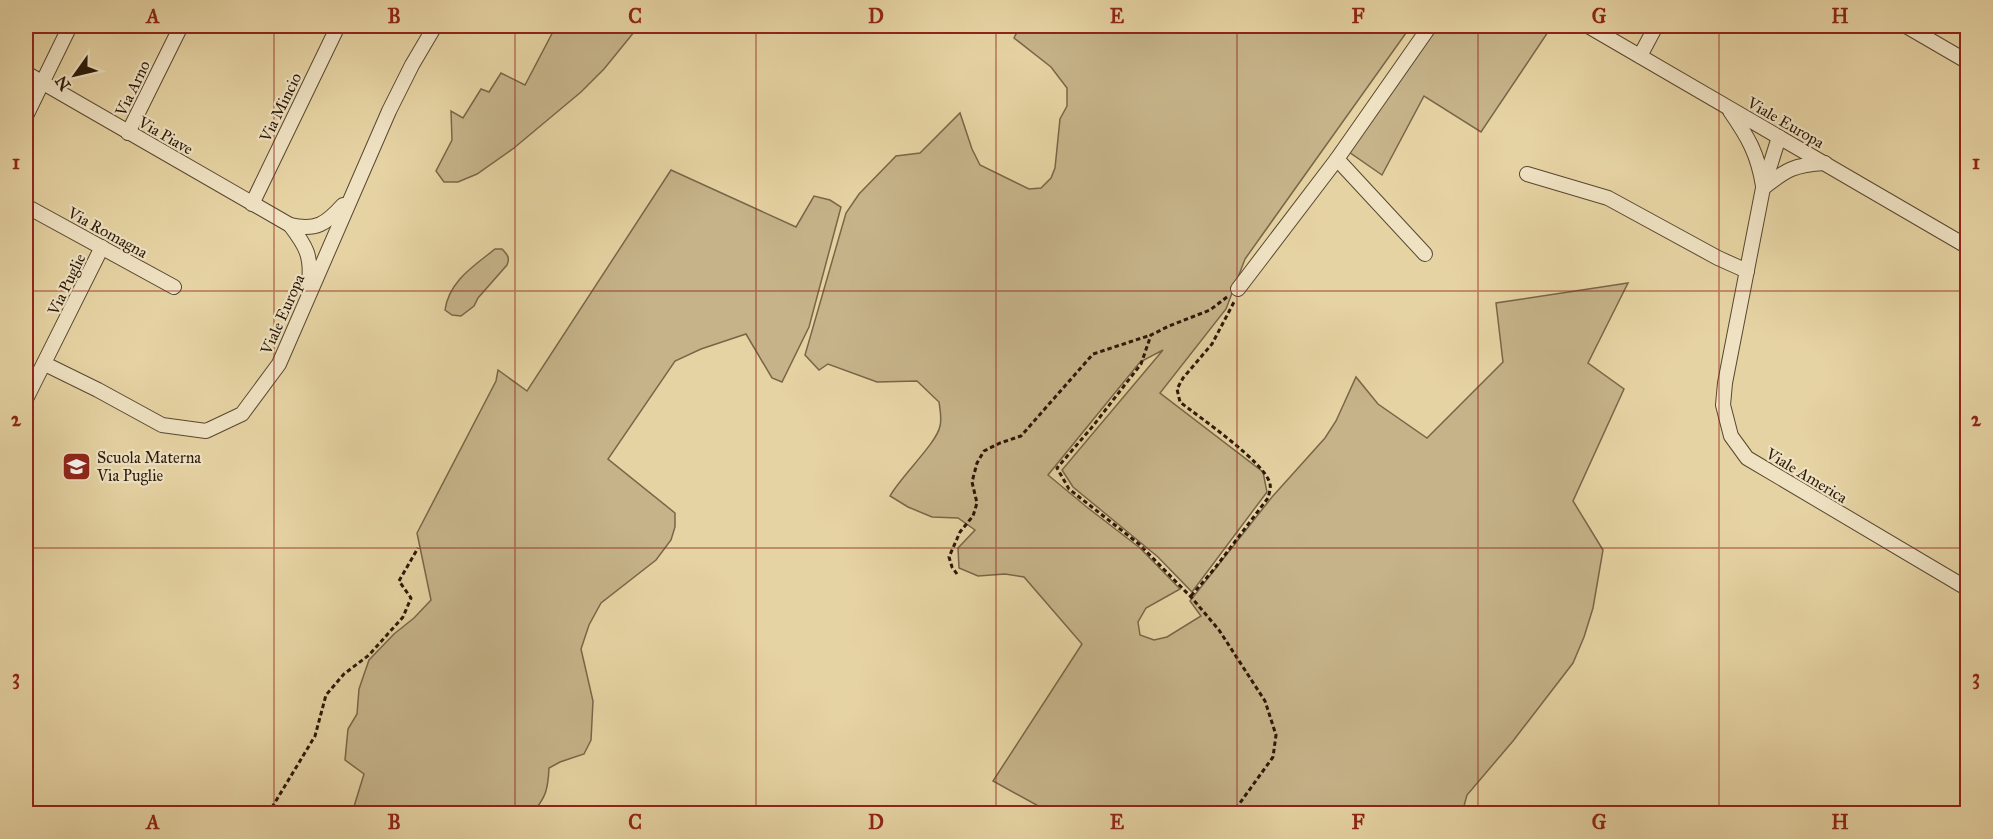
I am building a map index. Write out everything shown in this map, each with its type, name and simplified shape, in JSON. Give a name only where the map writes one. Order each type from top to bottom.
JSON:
[{"type":"street","points":[[26,116],[70,26]]},
{"type":"street","name":"Via Arno","points":[[128,133],[182,26]]},
{"type":"street","name":"Via Mincio","points":[[252,204],[338,26]]},
{"type":"street","name":"Viale Europa","points":[[45,364],[162,425],[206,431],[242,414],[279,364],[401,85],[435,26]]},
{"type":"street","points":[[1239,289],[1337,159],[1430,26]]},
{"type":"street","name":"Viale Europa","points":[[1588,26],[1968,247]]},
{"type":"street","points":[[1640,56],[1656,26]]},
{"type":"street","points":[[1906,26],[1968,62]]},
{"type":"street","name":"Via Piave","points":[[26,73],[290,225],[301,228],[322,224],[330,219],[354,192]]},
{"type":"street","points":[[1727,107],[1749,138],[1756,155],[1763,188],[1791,168],[1825,164]]},
{"type":"street","name":"Viale America","points":[[1779,137],[1763,188],[1725,383],[1723,405],[1731,436],[1747,458],[1968,589]]},
{"type":"street","points":[[1337,159],[1425,254]]},
{"type":"street","points":[[1527,174],[1608,198],[1718,258],[1747,271]]},
{"type":"street","name":"Via Romagna","points":[[26,206],[174,287]]},
{"type":"street","name":"Via Piave","points":[[290,225],[306,247],[309,256],[311,268],[307,300]]},
{"type":"street","name":"Via Puglie","points":[[26,399],[102,248]]},
{"type":"path","points":[[957,574],[949,557],[960,532],[973,516],[977,503],[972,482],[977,464],[984,451],[1021,436],[1093,354],[1151,335],[1210,310],[1239,289]]},
{"type":"path","points":[[1191,597],[1268,498],[1271,485],[1266,475],[1251,459],[1180,402],[1176,389],[1212,344],[1239,289]]},
{"type":"path","points":[[1151,335],[1141,364],[1057,468],[1069,489],[1138,544],[1191,597],[1219,630],[1265,701],[1276,735],[1273,757],[1232,813]]},
{"type":"path","points":[[268,813],[315,736],[326,695],[344,674],[369,655],[403,616],[411,598],[399,581],[418,548]]},
{"type":"shaded area","points":[[556,26],[639,26],[604,69],[581,92],[514,148],[477,174],[458,182],[444,182],[436,171],[452,140],[451,111],[463,118],[481,89],[489,92],[501,73],[525,85]]},
{"type":"shaded area","points":[[1020,26],[1411,26],[1245,259],[1226,309],[1160,393],[1263,472],[1267,492],[1192,592],[1158,557],[1073,487],[1062,470],[1163,350],[1140,362],[1048,475],[1140,548],[1180,589],[1146,608],[1138,622],[1140,635],[1154,640],[1167,637],[1201,616],[1190,601],[1272,497],[1325,438],[1336,421],[1356,377],[1378,404],[1427,438],[1503,362],[1496,303],[1628,283],[1588,363],[1624,389],[1573,501],[1603,550],[1593,608],[1584,637],[1573,663],[1513,741],[1467,795],[1462,813],[1051,813],[993,781],[1082,644],[1024,577],[1005,574],[978,576],[959,568],[958,548],[975,530],[958,518],[932,517],[890,496],[937,433],[941,420],[939,402],[917,381],[877,382],[828,364],[819,370],[805,355],[846,213],[859,194],[896,156],[920,153],[960,113],[980,165],[1029,189],[1041,188],[1051,178],[1055,168],[1060,119],[1067,106],[1067,88],[1051,67],[1014,38]]},
{"type":"shaded area","points":[[1438,26],[1552,26],[1481,132],[1424,96],[1382,175],[1349,152]]},
{"type":"shaded area","points":[[671,170],[796,227],[814,196],[830,200],[841,207],[809,327],[782,382],[772,378],[746,334],[701,349],[675,361],[608,459],[675,513],[675,527],[671,540],[656,560],[601,603],[589,625],[581,649],[593,701],[591,740],[584,754],[549,768],[545,793],[532,813],[352,813],[364,774],[345,760],[348,729],[357,714],[359,689],[369,660],[431,600],[417,533],[496,381],[498,370],[527,391]]},
{"type":"shaded area","points":[[495,249],[502,249],[506,253],[507,265],[478,298],[474,306],[461,316],[452,315],[445,310],[447,300],[457,282]]},
{"type":"place","name":"Scuola Materna Via Puglie","points":[[76,466]]}]
